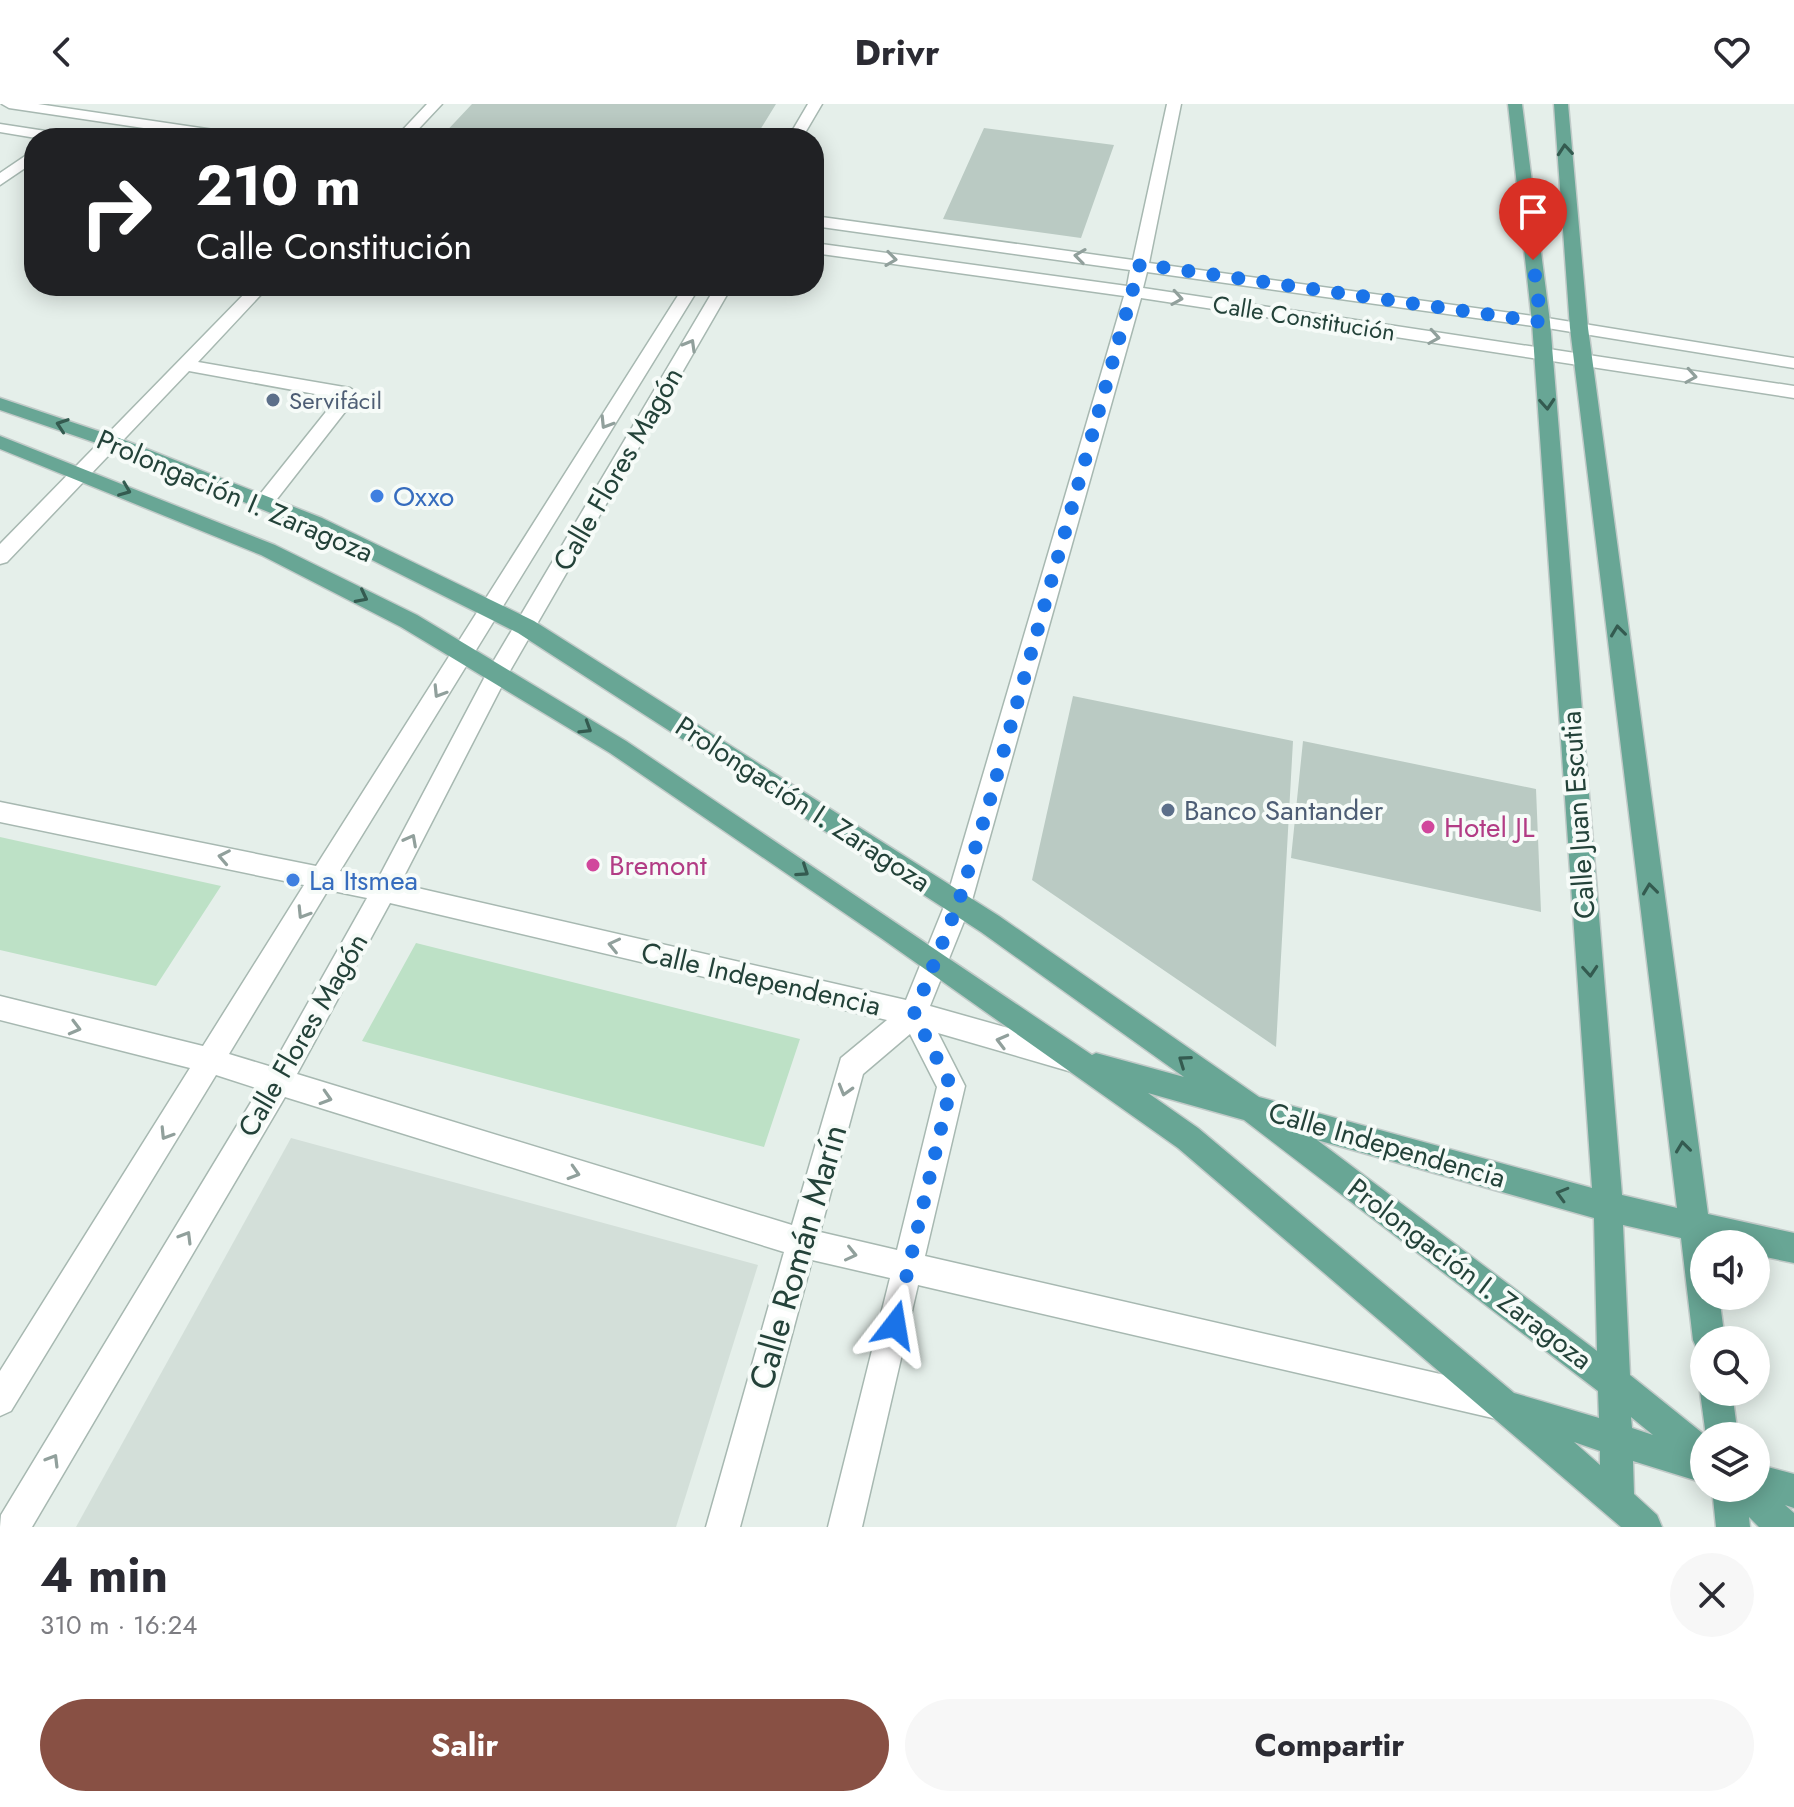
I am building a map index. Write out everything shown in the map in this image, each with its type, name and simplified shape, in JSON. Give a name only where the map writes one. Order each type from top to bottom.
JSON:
[{"type":"main road","name":"Calle Juan Escutia","points":[[1515,104],[1541,322],[1608,1207],[1618,1514]]},
{"type":"main road","name":"Calle Juan Escutia","points":[[1561,104],[1579,328],[1707,1326]]},
{"type":"main road","name":"Prolongación I. Zaragoza","points":[[0,404],[112,442],[315,523],[526,627],[1003,933],[1248,1106],[1690,1444]]},
{"type":"main road","name":"Prolongación I. Zaragoza","points":[[0,442],[268,550],[409,621],[618,747],[1188,1138],[1503,1404],[1618,1514],[1645,1527]]},
{"type":"main road","name":"Calle Independencia","points":[[1078,1061],[1608,1207],[1794,1248]]},
{"type":"main road","points":[[1503,1404],[1690,1463]]},
{"type":"main road","points":[[1770,1485],[1794,1491]]},
{"type":"main road","points":[[1730,1502],[1733,1527]]},
{"type":"main road","points":[[1757,1502],[1784,1527]]},
{"type":"street","points":[[9,104],[173,128]]},
{"type":"street","points":[[412,128],[435,104]]},
{"type":"street","points":[[801,128],[815,104]]},
{"type":"street","name":"Calle Román Marín","points":[[723,1527],[851,1067],[914,1014],[958,904],[1134,292],[1174,104]]},
{"type":"street","points":[[0,145],[48,109]]},
{"type":"street","points":[[71,128],[85,115]]},
{"type":"street","points":[[0,128],[24,132]]},
{"type":"street","points":[[0,180],[24,162]]},
{"type":"street","name":"Calle Constitución","points":[[824,222],[1541,322],[1794,363]]},
{"type":"street","name":"Calle Constitución","points":[[824,249],[1134,292],[1794,392]]},
{"type":"street","points":[[0,557],[251,296]]},
{"type":"street","name":"Calle Flores Magón","points":[[0,1400],[686,296]]},
{"type":"street","name":"Calle Flores Magón","points":[[13,1527],[278,1083],[384,891],[498,673],[718,296]]},
{"type":"street","points":[[185,365],[350,394],[263,503]]},
{"type":"street","name":"Calle Independencia","points":[[0,812],[384,891],[914,1014],[1078,1061]]},
{"type":"street","points":[[0,1008],[211,1061],[802,1243],[1503,1404]]},
{"type":"street","points":[[845,1527],[951,1086],[914,1014]]},
{"type":"shaded area","points":[[291,1138],[758,1265],[676,1527],[76,1527]]},
{"type":"green space","points":[[0,837],[221,886],[156,986],[0,950]]},
{"type":"green space","points":[[416,943],[800,1039],[764,1147],[362,1041]]},
{"type":"building","points":[[472,104],[776,104],[761,128],[449,128]]},
{"type":"building","points":[[984,128],[1114,145],[1081,238],[943,219]]},
{"type":"building","name":"Banco Santander","points":[[1073,696],[1293,741],[1276,1047],[1032,880]]},
{"type":"building","points":[[1303,741],[1536,789],[1541,912],[1291,858]]},
{"type":"place","name":"Servifácil","points":[[273,400]]},
{"type":"place","name":"Oxxo","points":[[377,496]]},
{"type":"place","name":"Banco Santander","points":[[1168,810]]},
{"type":"place","name":"Hotel JL","points":[[1428,827]]},
{"type":"place","name":"Bremont","points":[[593,865]]},
{"type":"place","name":"La Itsmea","points":[[293,880]]},
{"type":"route","points":[[895,1325],[951,1086],[914,1014],[958,904],[988,807],[1140,264],[1541,322],[1533,260]]}]
